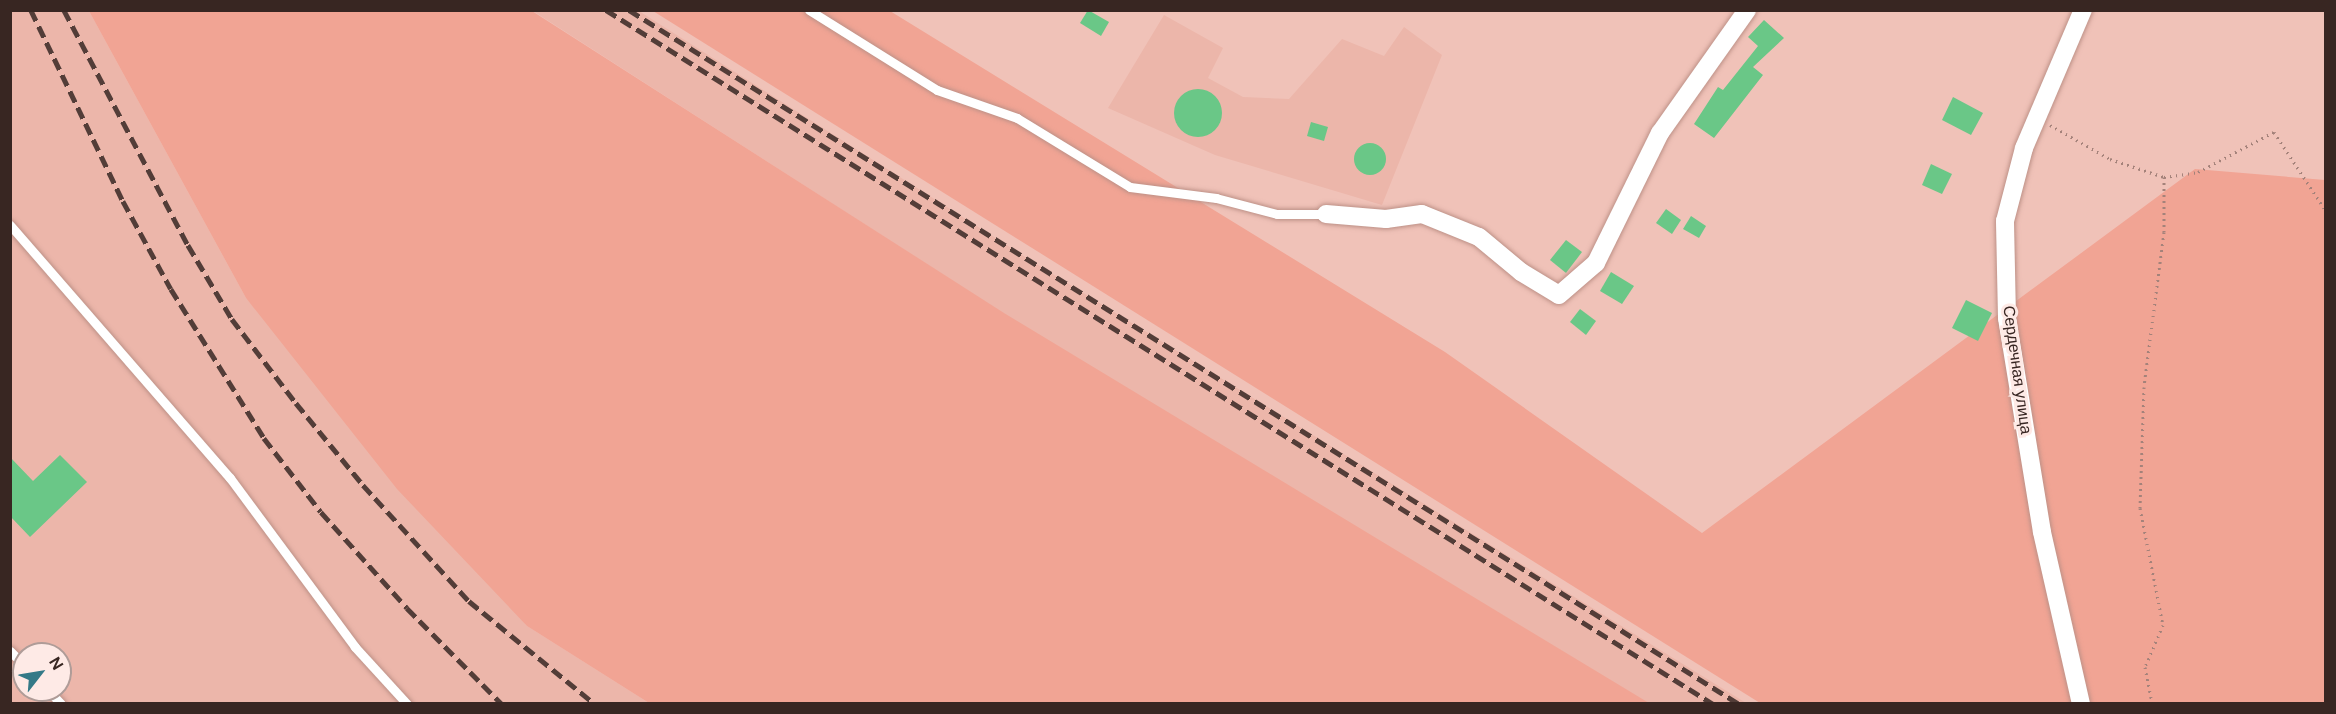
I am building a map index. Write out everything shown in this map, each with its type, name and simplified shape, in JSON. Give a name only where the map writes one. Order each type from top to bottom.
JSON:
[{"type":"street","points":[[1326,214],[1386,219],[1422,214],[1479,237],[1521,272],[1559,295],[1596,263],[1660,133],[1747,10]]},
{"type":"street","name":"Сердечная улица","points":[[2081,704],[2042,532],[2007,318],[2005,221],[2024,148],[2083,10]]},
{"type":"lane","points":[[810,10],[936,90],[1017,118],[1130,187],[1216,198],[1277,214],[1326,214]]},
{"type":"lane","points":[[10,225],[230,478],[355,647],[407,704]]},
{"type":"path","points":[[2038,118],[2110,159],[2164,177],[2198,172],[2274,132],[2325,211]]},
{"type":"path","points":[[2152,704],[2145,667],[2163,625],[2140,508],[2144,387],[2164,232],[2164,177]]},
{"type":"shaded area","points":[[10,11],[89,11],[246,298],[527,626],[649,703],[11,703]]},
{"type":"shaded area","points":[[89,11],[532,11],[1004,313],[1649,703],[649,703],[527,626],[397,489],[246,298]]},
{"type":"shaded area","points":[[533,11],[639,11],[1030,260],[1746,703],[1648,703],[1006,315]]},
{"type":"shaded area","points":[[653,11],[890,11],[1445,352],[1702,533],[2195,169],[2325,180],[2325,703],[1760,703]]},
{"type":"shaded area","points":[[1164,15],[1223,48],[1208,78],[1243,97],[1289,99],[1342,39],[1384,56],[1404,27],[1442,55],[1382,205],[1215,155],[1108,108]]},
{"type":"building","points":[[1088,10],[1109,22],[1101,36],[1080,23]]},
{"type":"building","points":[[1764,20],[1784,38],[1753,67],[1763,75],[1714,138],[1694,124],[1718,87],[1723,90],[1758,46],[1748,37]]},
{"type":"building","points":[[1198,89],[1215,96],[1222,113],[1215,130],[1198,137],[1181,130],[1174,113],[1181,96]]},
{"type":"building","points":[[1953,97],[1983,113],[1971,135],[1942,120]]},
{"type":"building","points":[[1311,122],[1328,127],[1324,141],[1307,136]]},
{"type":"building","points":[[1370,143],[1381,148],[1386,159],[1381,170],[1370,175],[1359,170],[1354,159],[1359,148]]},
{"type":"building","points":[[1931,164],[1952,174],[1942,194],[1922,185]]},
{"type":"building","points":[[1666,209],[1681,220],[1672,234],[1656,223]]},
{"type":"building","points":[[1691,216],[1706,226],[1699,238],[1683,229]]},
{"type":"building","points":[[1566,240],[1582,252],[1566,273],[1550,260]]},
{"type":"building","points":[[1611,272],[1634,286],[1622,304],[1600,291]]},
{"type":"building","points":[[1966,300],[1992,313],[1978,341],[1952,328]]},
{"type":"building","points":[[1580,309],[1596,321],[1586,335],[1570,322]]},
{"type":"building","points":[[60,455],[87,482],[30,537],[10,516],[10,457],[33,481]]},
{"type":"railway","points":[[31,10],[123,201],[171,289],[264,438],[321,512],[407,608],[502,704]]},
{"type":"railway","points":[[64,10],[188,245],[232,319],[296,403],[363,485],[469,601],[595,704]]},
{"type":"railway","points":[[606,10],[1713,704]]},
{"type":"railway","points":[[629,10],[1739,704]]}]
